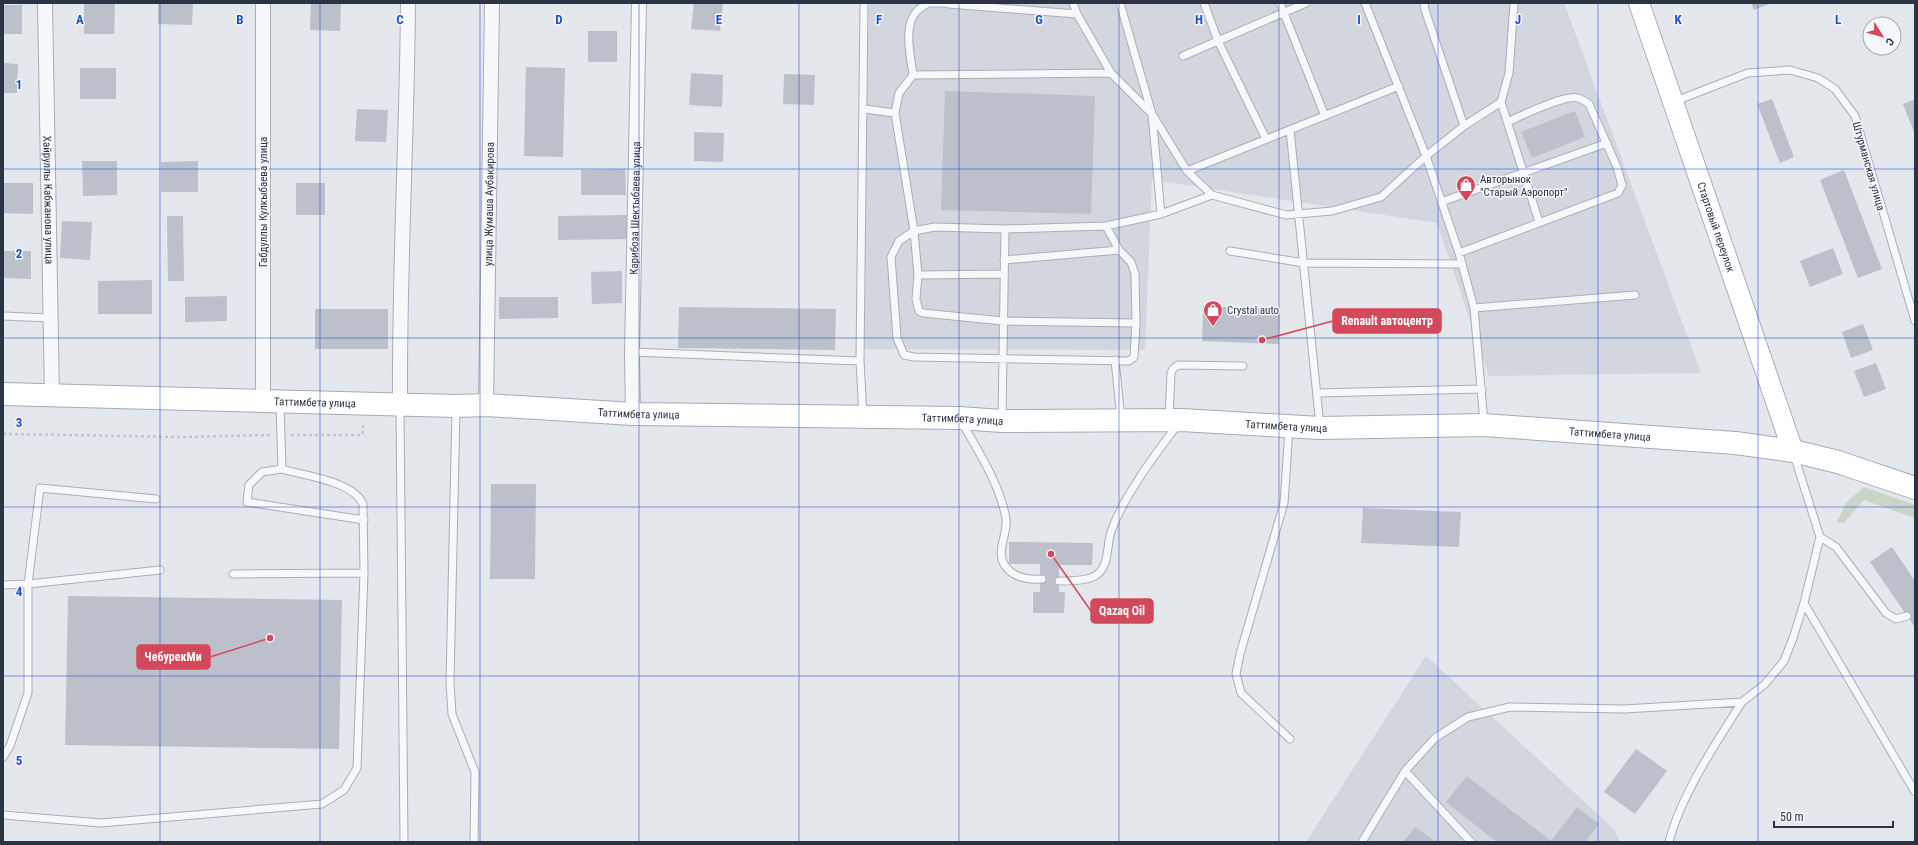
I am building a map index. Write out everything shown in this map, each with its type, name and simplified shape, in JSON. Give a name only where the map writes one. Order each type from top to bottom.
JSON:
[{"type":"main road","name":"Таттимбета улица","points":[[3,394],[52,397],[400,405],[456,406],[486,404],[633,414],[959,418],[1002,421],[1175,420],[1320,428],[1484,425],[1735,443],[1793,451],[1838,462],[1915,488]]},
{"type":"street","name":"Хайруллы Кабжанова улица","points":[[45,3],[52,397]]},
{"type":"street","name":"Габдуллы Кулкыбаева улица","points":[[263,3],[272,401]]},
{"type":"street","points":[[400,405],[408,3]]},
{"type":"street","name":"улица Жумаша Аубакирова","points":[[486,404],[492,3]]},
{"type":"street","name":"Карибоза Шектыбаева улица","points":[[633,414],[632,352],[640,3]]},
{"type":"street","name":"Стартовый переулок","points":[[1639,3],[1793,451]]},
{"type":"lane","points":[[863,418],[860,361],[864,3]]},
{"type":"lane","points":[[1077,14],[1014,6],[929,3],[917,11],[911,22],[909,35],[913,76],[899,93],[895,113],[914,231],[918,275],[916,299],[919,311],[923,313],[1003,321],[1136,324]]},
{"type":"lane","points":[[1073,3],[1077,14],[1111,73],[1152,114],[1187,171],[1212,195],[1286,215],[1332,211],[1381,197],[1426,156],[1464,126],[1501,102]]},
{"type":"lane","points":[[1120,3],[1152,114],[1161,214]]},
{"type":"lane","points":[[1204,3],[1218,41],[1266,139]]},
{"type":"lane","points":[[1280,3],[1325,116]]},
{"type":"lane","points":[[1183,56],[1306,3]]},
{"type":"lane","points":[[1365,3],[1426,156],[1459,252],[1474,308],[1484,425]]},
{"type":"lane","points":[[1424,3],[1425,10],[1464,126]]},
{"type":"lane","points":[[1514,3],[1509,73],[1501,102],[1539,222]]},
{"type":"lane","name":"Штурманская улица","points":[[1673,102],[1748,73],[1790,70],[1818,78],[1835,89],[1855,116],[1915,321]]},
{"type":"lane","points":[[913,76],[1111,73]]},
{"type":"lane","points":[[1187,171],[1399,86]]},
{"type":"lane","points":[[1459,252],[1618,193],[1622,185],[1617,167],[1589,104],[1577,97],[1553,103],[1507,122]]},
{"type":"lane","points":[[864,109],[895,113]]},
{"type":"lane","points":[[1290,130],[1320,428]]},
{"type":"lane","points":[[1441,202],[1607,143]]},
{"type":"lane","points":[[1106,226],[1119,250],[1130,262],[1135,274],[1136,324],[1134,357],[1129,361],[1003,360],[914,357],[904,355],[897,338],[891,256],[899,241],[914,231],[935,227],[1005,229],[1106,226],[1161,214],[1212,195]]},
{"type":"lane","points":[[1002,421],[1005,229]]},
{"type":"lane","points":[[1004,260],[1119,250]]},
{"type":"lane","points":[[1230,251],[1304,263],[1461,264]]},
{"type":"lane","points":[[918,275],[1004,274]]},
{"type":"lane","points":[[1474,308],[1635,295]]},
{"type":"lane","points":[[3,316],[50,318]]},
{"type":"lane","points":[[632,352],[860,361]]},
{"type":"lane","points":[[1115,360],[1122,420]]},
{"type":"lane","points":[[1059,580],[1072,581],[1094,577],[1105,565],[1111,532],[1123,506],[1175,420],[1170,373],[1173,369],[1178,365],[1243,366]]},
{"type":"lane","points":[[1317,393],[1482,389]]},
{"type":"lane","points":[[272,401],[281,435],[282,470]]},
{"type":"lane","points":[[400,405],[404,842]]},
{"type":"lane","points":[[456,406],[450,682],[452,714],[475,772],[474,842]]},
{"type":"lane","points":[[959,418],[974,443],[1001,499],[1006,521],[1001,557],[1004,565],[1015,576],[1033,580],[1042,579]]},
{"type":"lane","points":[[1289,426],[1284,503],[1240,654],[1236,674],[1241,694],[1290,739]]},
{"type":"lane","points":[[1669,842],[1673,825],[1709,755],[1742,702],[1765,684],[1784,661],[1804,603],[1820,537],[1793,451]]},
{"type":"lane","points":[[3,815],[101,823],[322,804],[344,790],[357,768],[364,574],[364,520],[363,504],[360,497],[345,486],[282,470],[262,472],[249,485],[247,502],[364,520]]},
{"type":"lane","points":[[3,757],[10,746],[28,693],[28,584],[40,488],[156,499]]},
{"type":"lane","points":[[1820,537],[1836,547],[1886,613],[1896,619],[1907,616]]},
{"type":"lane","points":[[3,585],[28,584],[160,570]]},
{"type":"lane","points":[[233,574],[364,574]]},
{"type":"lane","points":[[1804,603],[1915,792]]},
{"type":"lane","points":[[1362,842],[1405,771],[1435,738],[1468,717],[1510,707],[1624,709],[1742,702]]},
{"type":"lane","points":[[1405,771],[1471,842]]},
{"type":"path","points":[[3,434],[182,437],[362,435],[367,404]]},
{"type":"shaded area","name":"Авторынок \"Старый Аэропорт\"","points":[[869,3],[1564,3],[1701,373],[1489,376],[1437,223],[1152,180],[1145,350],[861,349]]},
{"type":"shaded area","points":[[1426,656],[1614,829],[1620,842],[1306,842]]},
{"type":"green space","points":[[1864,487],[1915,505],[1915,518],[1864,500],[1844,523],[1837,522],[1846,503]]},
{"type":"building","points":[[84,3],[115,3],[114,34],[84,34]]},
{"type":"building","points":[[158,3],[193,3],[192,25],[158,24]]},
{"type":"building","points":[[311,3],[341,3],[340,31],[310,30]]},
{"type":"building","points":[[694,3],[723,3],[720,31],[691,29]]},
{"type":"building","points":[[1751,3],[1772,3],[1754,10]]},
{"type":"building","points":[[3,5],[22,5],[22,34],[3,34]]},
{"type":"building","points":[[588,31],[617,31],[617,62],[588,62]]},
{"type":"building","points":[[3,63],[18,64],[17,93],[3,93]]},
{"type":"building","points":[[526,67],[565,68],[563,157],[524,156]]},
{"type":"building","points":[[80,68],[116,68],[116,99],[80,99]]},
{"type":"building","points":[[691,73],[723,75],[722,107],[689,105]]},
{"type":"building","points":[[784,74],[815,75],[814,105],[783,104]]},
{"type":"building","points":[[945,91],[1095,96],[1091,214],[941,210]]},
{"type":"building","points":[[1772,99],[1794,157],[1780,163],[1757,104]]},
{"type":"building","points":[[1915,99],[1915,135],[1903,104]]},
{"type":"building","points":[[357,109],[388,110],[386,142],[355,141]]},
{"type":"building","points":[[1575,111],[1585,137],[1532,158],[1521,132]]},
{"type":"building","points":[[694,132],[724,133],[723,162],[694,161]]},
{"type":"building","points":[[82,161],[117,161],[117,195],[83,196]]},
{"type":"building","points":[[198,161],[198,192],[161,192],[161,162]]},
{"type":"building","points":[[625,169],[626,195],[581,195],[581,170]]},
{"type":"building","points":[[1844,170],[1882,269],[1858,278],[1820,180]]},
{"type":"building","points":[[3,183],[33,183],[33,214],[3,213]]},
{"type":"building","points":[[296,183],[325,183],[325,215],[296,215]]},
{"type":"building","points":[[628,215],[628,239],[558,240],[558,216]]},
{"type":"building","points":[[167,216],[183,216],[184,281],[168,281]]},
{"type":"building","points":[[62,221],[92,222],[90,260],[60,258]]},
{"type":"building","points":[[1833,248],[1843,274],[1810,287],[1800,261]]},
{"type":"building","points":[[3,251],[31,251],[31,279],[3,278]]},
{"type":"building","points":[[622,271],[622,303],[592,304],[591,272]]},
{"type":"building","points":[[152,280],[152,314],[98,314],[98,281]]},
{"type":"building","points":[[227,296],[227,321],[185,322],[185,297]]},
{"type":"building","points":[[499,297],[558,297],[558,318],[499,319]]},
{"type":"building","points":[[1203,306],[1280,309],[1279,344],[1202,341]]},
{"type":"building","points":[[679,307],[836,309],[835,350],[678,348]]},
{"type":"building","points":[[315,309],[388,309],[388,349],[315,349]]},
{"type":"building","points":[[1863,324],[1873,350],[1851,358],[1842,332]]},
{"type":"building","points":[[1876,363],[1886,389],[1864,397],[1854,371]]},
{"type":"building","points":[[491,484],[536,484],[535,579],[490,579]]},
{"type":"building","points":[[1363,508],[1461,512],[1459,547],[1361,543]]},
{"type":"building","points":[[1009,542],[1093,543],[1092,565],[1059,565],[1059,592],[1065,592],[1064,613],[1033,613],[1033,592],[1040,592],[1040,564],[1009,564]]},
{"type":"building","points":[[1892,547],[1915,581],[1914,626],[1870,562]]},
{"type":"building","points":[[68,596],[342,600],[339,749],[65,745]]},
{"type":"building","points":[[1636,749],[1667,771],[1635,814],[1604,792]]},
{"type":"building","points":[[1467,776],[1551,841],[1577,807],[1599,824],[1585,842],[1497,842],[1446,802]]},
{"type":"building","points":[[1415,827],[1436,842],[1403,842]]},
{"type":"place","name":"Авторынок \"Старый Аэропорт\"","points":[[1466,202]]},
{"type":"place","name":"Crystal auto","points":[[1213,327]]},
{"type":"place","name":"Renault автоцентр","points":[[1262,340]]},
{"type":"place","name":"Qazaq Oil","points":[[1051,554]]},
{"type":"place","name":"ЧебурекМи","points":[[270,638]]}]
